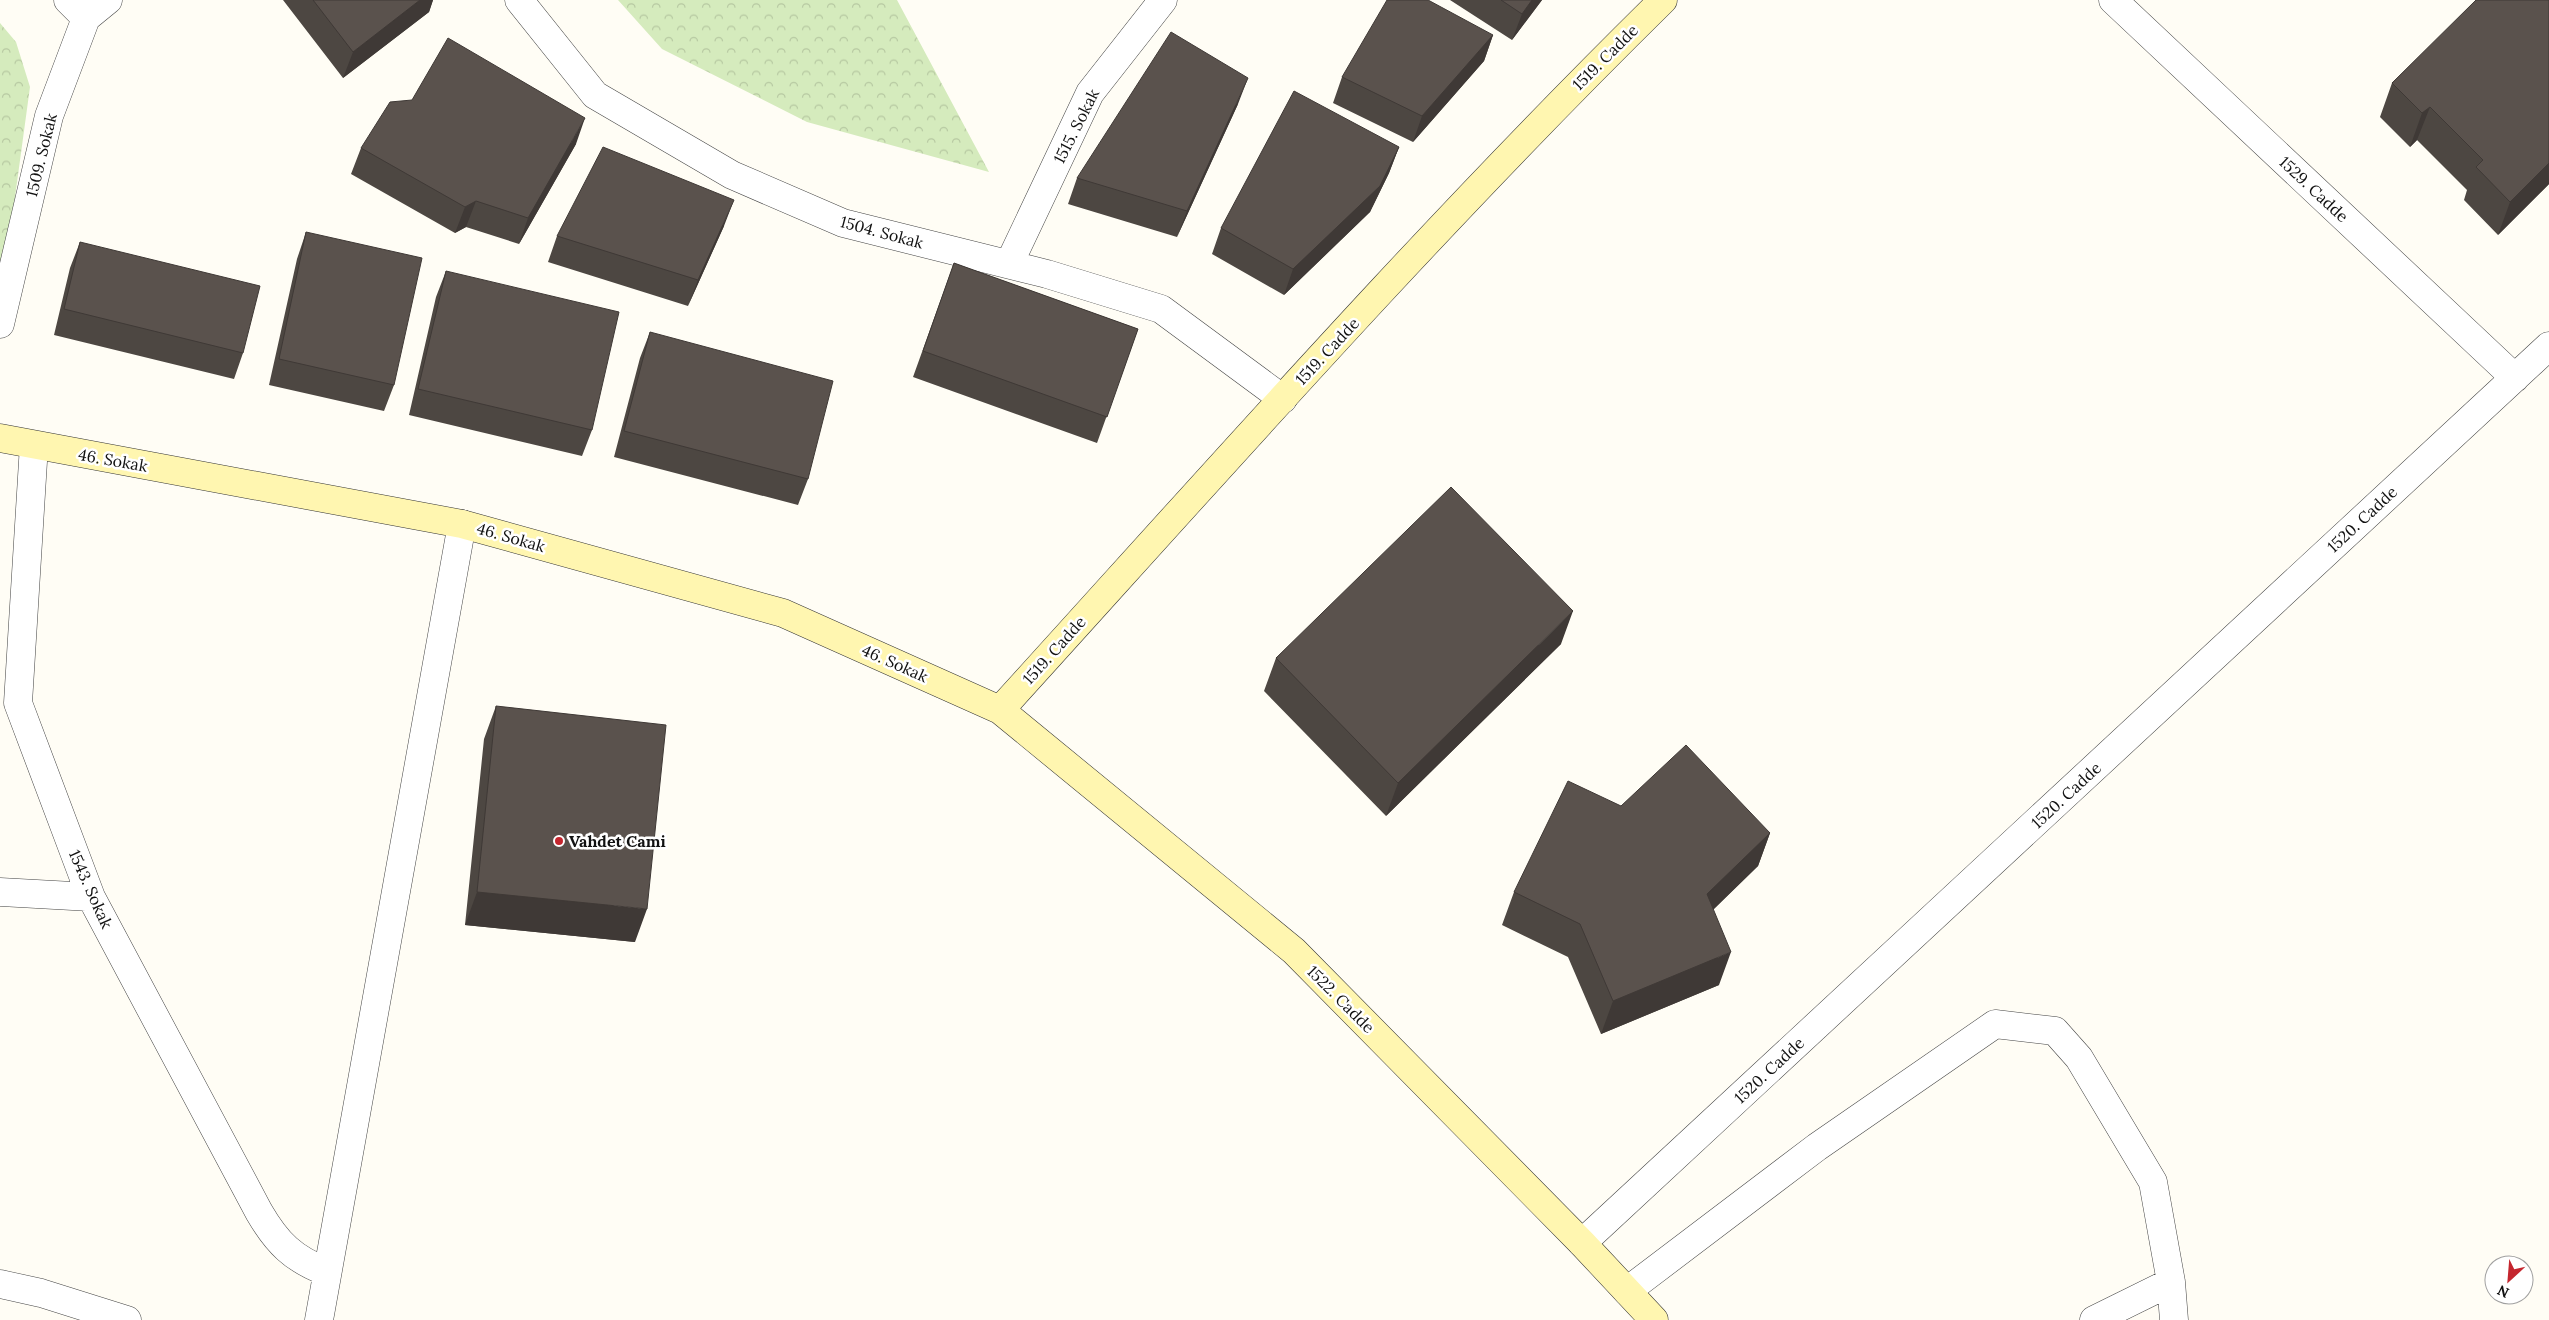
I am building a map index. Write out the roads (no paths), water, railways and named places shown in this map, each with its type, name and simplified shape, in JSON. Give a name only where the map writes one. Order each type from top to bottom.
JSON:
[{"type":"street","name":"1509. Sokak","points":[[0,324],[49,116],[77,9],[108,0]]},
{"type":"street","name":"1504. Sokak","points":[[519,0],[595,95],[732,176],[843,223],[1009,264],[1161,309],[1283,399]]},
{"type":"street","name":"1515. Sokak","points":[[1009,264],[1090,93],[1163,0]]},
{"type":"street","name":"1519. Cadde","points":[[1000,710],[1283,399],[1566,96],[1663,0]]},
{"type":"street","name":"1529. Cadde","points":[[2114,0],[2515,378]]},
{"type":"street","name":"1520. Cadde","points":[[1582,1243],[2549,346]]},
{"type":"street","name":"46. Sokak","points":[[0,438],[462,524],[783,613],[1000,710]]},
{"type":"street","name":"1543. Sokak","points":[[34,445],[18,703],[91,897],[273,1235],[292,1255],[309,1265],[327,1272]]},
{"type":"street","points":[[319,1320],[462,524]]},
{"type":"street","name":"1522. Cadde","points":[[1000,710],[1294,951],[1582,1243],[1654,1320]]},
{"type":"street","points":[[0,892],[91,897]]},
{"type":"street","points":[[1627,1291],[1817,1147],[1995,1024],[2055,1030],[2079,1058],[2153,1182],[2171,1282],[2174,1320]]},
{"type":"street","points":[[2094,1320],[2171,1282]]},
{"type":"street","points":[[0,1284],[41,1293],[127,1320]]},
{"type":"place","name":"Vahdet Cami","points":[[559,841]]}]
